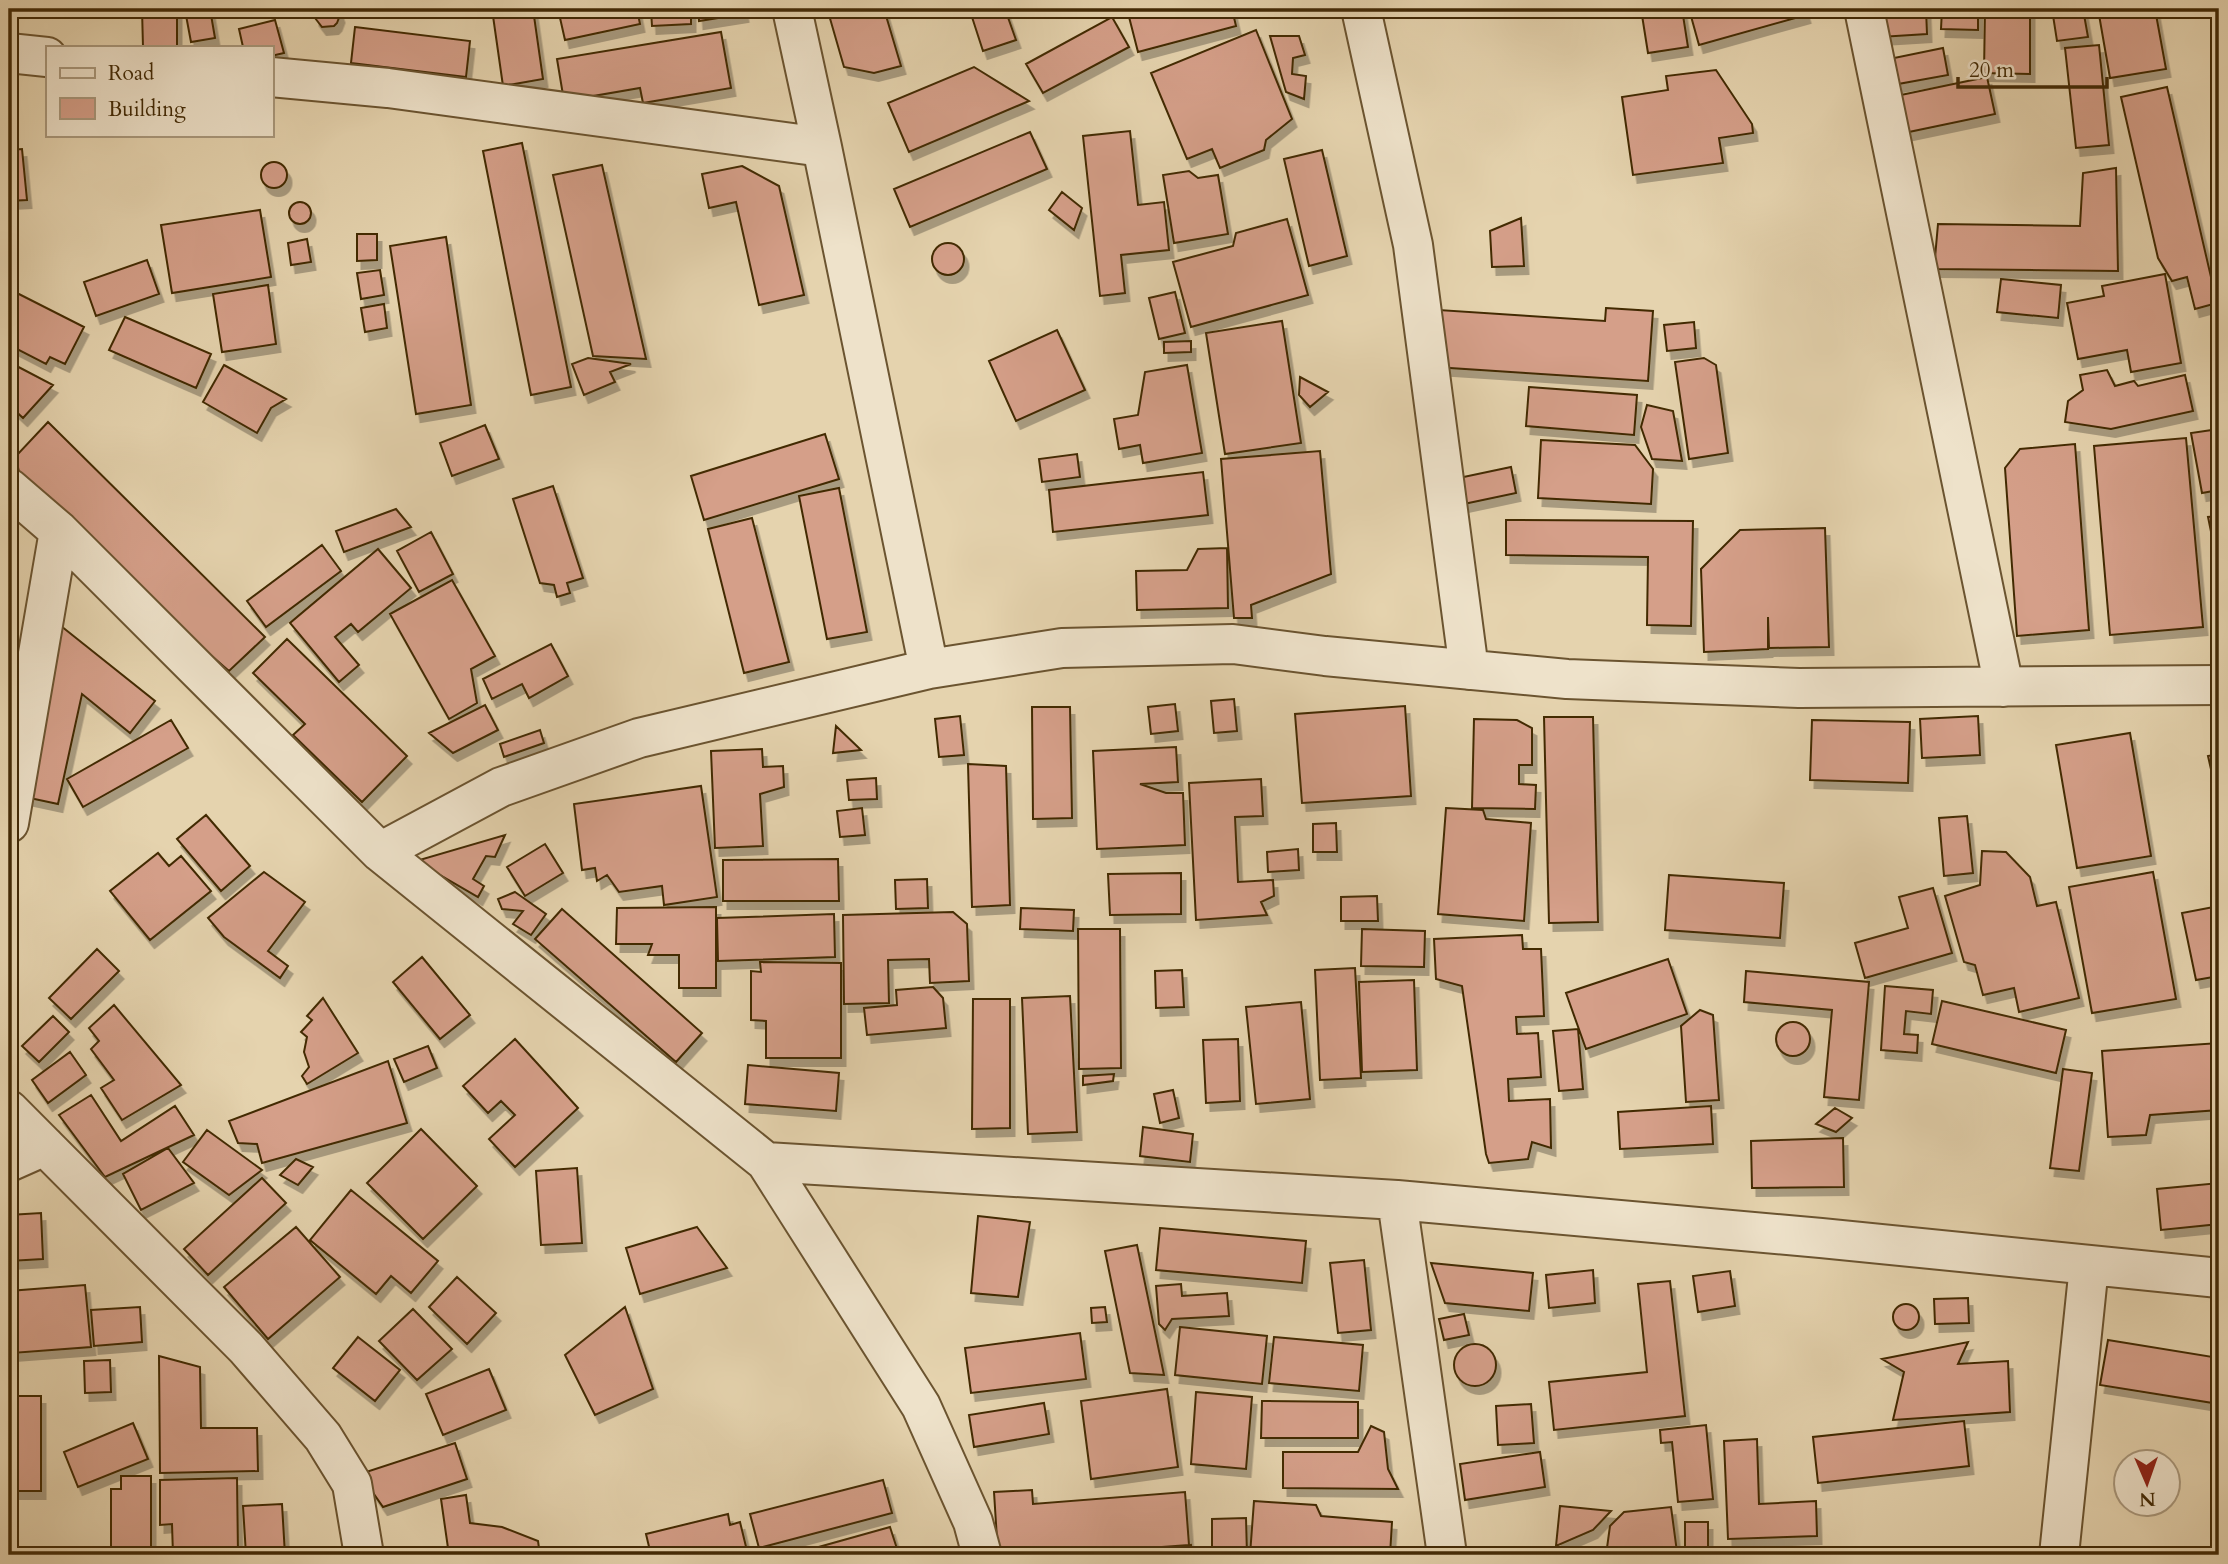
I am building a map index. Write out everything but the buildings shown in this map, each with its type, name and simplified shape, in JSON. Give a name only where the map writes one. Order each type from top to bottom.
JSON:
[{"type":"street","points":[[792,9],[929,669]]},
{"type":"street","points":[[1361,9],[1413,245],[1469,670]]},
{"type":"street","points":[[1864,9],[2004,687]]},
{"type":"street","points":[[9,53],[46,57]]},
{"type":"street","points":[[273,77],[388,88],[822,147]]},
{"type":"street","points":[[9,488],[59,531],[380,852],[766,1162],[921,1406],[973,1522],[982,1555]]},
{"type":"street","points":[[9,823],[59,531]]},
{"type":"street","points":[[380,852],[501,787],[639,738],[929,669],[1062,648],[1233,644],[1567,680],[1799,688],[2219,685]]},
{"type":"street","points":[[9,1110],[246,1348],[323,1437],[352,1484],[364,1555]]},
{"type":"street","points":[[9,1161],[45,1146]]},
{"type":"street","points":[[766,1162],[1396,1200],[1821,1238],[2219,1278]]},
{"type":"street","points":[[1396,1200],[1447,1555]]},
{"type":"street","points":[[2059,1555],[2089,1266]]}]
